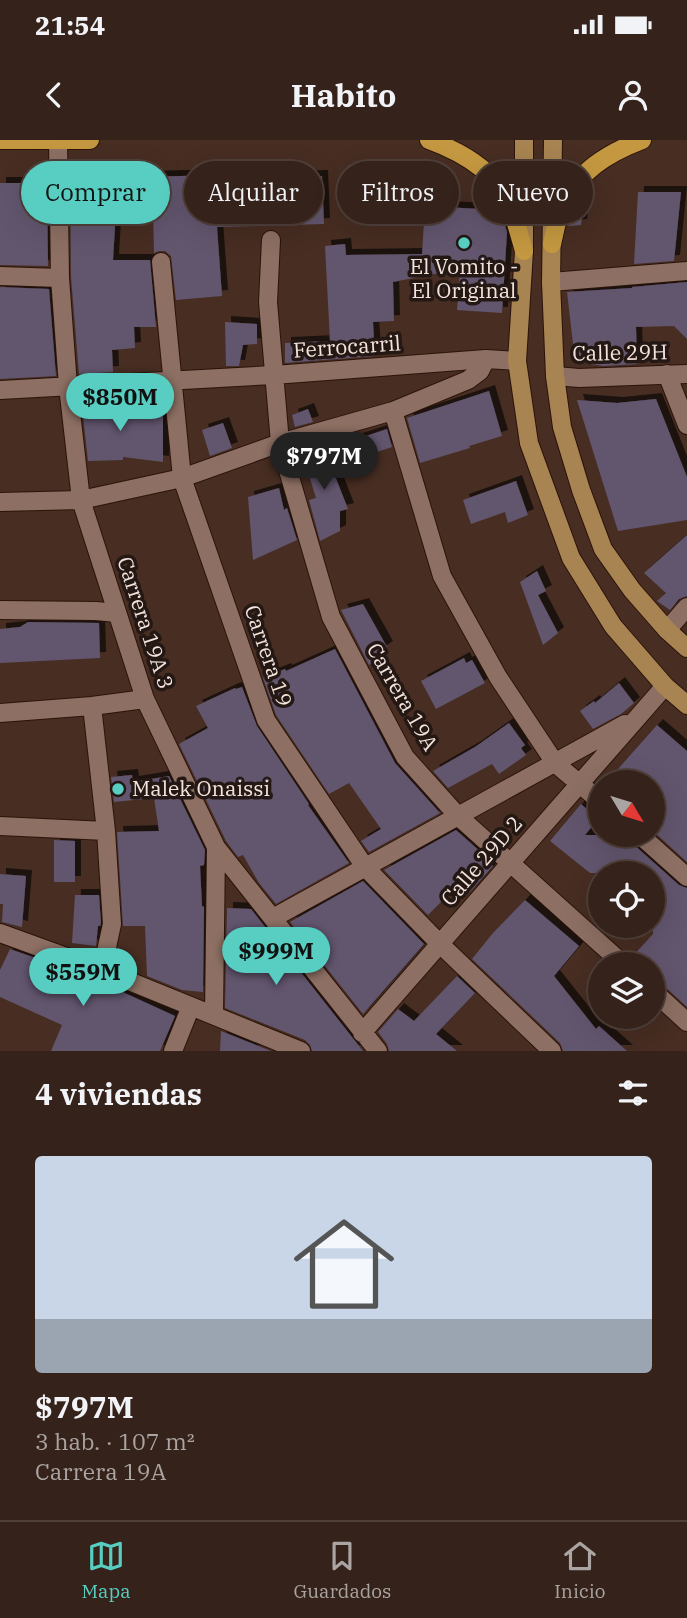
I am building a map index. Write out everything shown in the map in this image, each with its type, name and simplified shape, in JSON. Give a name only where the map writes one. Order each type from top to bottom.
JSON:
[{"type":"main road","points":[[0,140],[90,140]]},
{"type":"main road","points":[[429,140],[453,149],[478,165],[497,183],[511,206],[524,251]]},
{"type":"main road","points":[[524,140],[524,251],[517,361],[529,443],[571,558],[613,626],[664,686],[687,705]]},
{"type":"main road","points":[[553,140],[551,282],[555,376],[562,427],[603,549],[632,590],[667,630],[687,648]]},
{"type":"main road","points":[[552,244],[561,208],[574,184],[596,163],[642,140]]},
{"type":"street","name":"Carrera 19A 3","points":[[58,140],[60,278],[68,386],[81,500],[145,699],[216,847],[378,1051]]},
{"type":"street","name":"Ferrocarril","points":[[271,240],[268,302],[274,375],[486,359],[517,361]]},
{"type":"street","name":"Carrera 19","points":[[160,262],[183,478],[266,720],[365,867],[440,944],[552,1051]]},
{"type":"street","points":[[551,282],[687,271]]},
{"type":"street","points":[[0,276],[60,278]]},
{"type":"street","points":[[0,502],[81,500],[183,478],[280,443],[393,411],[468,380],[480,371],[486,359]]},
{"type":"street","points":[[667,374],[687,425]]},
{"type":"street","name":"Calle 29H","points":[[555,376],[687,374]]},
{"type":"street","points":[[0,390],[274,375]]},
{"type":"street","name":"Carrera 19A","points":[[274,375],[280,443],[331,617],[405,757],[458,816],[610,952]]},
{"type":"street","points":[[393,411],[442,576],[498,677],[555,763],[588,790]]},
{"type":"street","points":[[667,630],[687,607]]},
{"type":"street","points":[[0,610],[117,613]]},
{"type":"street","name":"Calle 29D 2","points":[[362,1033],[664,686]]},
{"type":"street","points":[[0,713],[145,699]]},
{"type":"street","points":[[92,706],[106,831],[112,924],[102,970]]},
{"type":"street","name":"Calle 29D 2","points":[[272,918],[636,718]]},
{"type":"street","points":[[0,826],[106,831]]},
{"type":"street","points":[[214,1015],[216,847]]},
{"type":"street","points":[[653,847],[687,877]]},
{"type":"street","points":[[0,933],[102,970],[301,1051]]},
{"type":"street","points":[[665,1002],[687,1022]]},
{"type":"street","points":[[173,1051],[191,1006]]},
{"type":"building","points":[[170,176],[184,176],[184,224],[323,224],[323,200],[324,224],[217,227],[222,296],[176,300],[171,256],[165,251],[154,253],[153,224],[170,224]]},
{"type":"building","points":[[0,183],[21,183],[21,224],[47,224],[48,266],[0,265]]},
{"type":"building","points":[[638,192],[681,192],[674,261],[634,264]]},
{"type":"building","points":[[459,208],[473,209],[473,224],[504,224],[507,232],[502,313],[457,310],[460,269],[393,282],[394,321],[373,322],[375,356],[285,363],[285,343],[330,341],[325,246],[345,244],[346,255],[422,254],[424,224],[459,224]]},
{"type":"building","points":[[70,224],[115,224],[113,260],[150,260],[156,327],[134,327],[135,348],[112,350],[113,372],[79,374],[71,277]]},
{"type":"building","points":[[687,282],[687,339],[674,326],[636,327],[637,364],[603,366],[575,361],[567,292]]},
{"type":"building","points":[[0,287],[49,289],[56,376],[0,379]]},
{"type":"building","points":[[225,322],[257,324],[257,344],[243,345],[239,366],[226,366]]},
{"type":"building","points":[[489,391],[502,436],[420,463],[407,418]]},
{"type":"building","points":[[111,395],[112,415],[163,416],[163,462],[123,457],[123,460],[88,461],[81,397]]},
{"type":"building","points":[[656,399],[687,477],[687,520],[618,531],[577,400],[617,403]]},
{"type":"building","points":[[308,409],[313,422],[295,427],[292,415]]},
{"type":"building","points":[[223,423],[232,448],[210,456],[202,430]]},
{"type":"building","points":[[387,429],[392,447],[353,460],[348,442]]},
{"type":"building","points":[[322,443],[348,509],[340,511],[340,531],[320,541],[309,500],[316,498],[301,449]]},
{"type":"building","points":[[516,481],[528,515],[508,523],[505,512],[471,524],[463,500]]},
{"type":"building","points":[[279,488],[284,510],[287,508],[297,540],[253,560],[248,497]]},
{"type":"building","points":[[687,535],[687,596],[679,599],[670,610],[657,601],[666,593],[644,573]]},
{"type":"building","points":[[537,571],[546,591],[538,595],[558,633],[543,645],[520,582]]},
{"type":"building","points":[[363,604],[387,647],[379,652],[382,657],[369,665],[341,610]]},
{"type":"building","points":[[28,622],[99,623],[100,658],[0,663],[0,629],[20,627]]},
{"type":"building","points":[[335,649],[395,763],[440,813],[369,852],[361,841],[381,829],[349,783],[329,794],[276,715],[263,678]]},
{"type":"building","points":[[464,658],[466,663],[472,660],[485,683],[436,709],[421,681]]},
{"type":"building","points":[[619,683],[634,703],[621,714],[593,729],[580,711],[594,701],[595,703]]},
{"type":"building","points":[[242,687],[257,726],[349,863],[276,904],[259,883],[243,855],[238,857],[226,841],[179,744],[208,728],[196,706]]},
{"type":"building","points":[[509,723],[525,745],[521,748],[526,755],[499,774],[492,764],[448,788],[433,771],[475,747]]},
{"type":"building","points":[[657,725],[687,751],[687,862],[665,842],[665,770],[618,769]]},
{"type":"building","points":[[132,775],[133,782],[169,776],[205,850],[204,865],[200,866],[204,907],[203,992],[182,990],[147,976],[145,926],[123,926],[117,832],[159,831],[154,798],[114,802],[111,777]]},
{"type":"building","points":[[581,804],[588,810],[588,831],[585,835],[588,835],[588,847],[636,847],[652,861],[588,861],[588,871],[550,841]]},
{"type":"building","points":[[456,830],[493,866],[470,892],[458,897],[452,891],[428,915],[384,870]]},
{"type":"building","points":[[54,840],[75,841],[75,882],[54,882]]},
{"type":"building","points":[[665,872],[679,885],[687,888],[687,1007],[665,987],[665,952],[637,952],[649,938],[665,938]]},
{"type":"building","points":[[0,874],[26,876],[22,927],[2,922]]},
{"type":"building","points":[[363,881],[424,944],[363,1014],[290,922]]},
{"type":"building","points":[[75,895],[99,895],[101,923],[98,926],[96,946],[72,943]]},
{"type":"building","points":[[525,900],[579,946],[554,976],[588,1019],[588,1029],[602,1029],[627,1051],[563,1051],[560,1043],[472,959]]},
{"type":"building","points":[[227,908],[251,909],[363,1051],[312,1051],[305,1040],[225,1008]]},
{"type":"building","points":[[10,949],[92,978],[175,1016],[160,1051],[51,1051],[62,1025],[0,997],[0,970]]},
{"type":"building","points":[[457,976],[475,993],[436,1034],[457,1051],[389,1051],[378,1032],[398,1009],[414,1021]]},
{"type":"building","points":[[221,1031],[271,1051],[220,1051]]},
{"type":"place","name":"El Vomito - El Original","points":[[464,243]]},
{"type":"place","name":"Malek Onaissi","points":[[118,789]]}]
